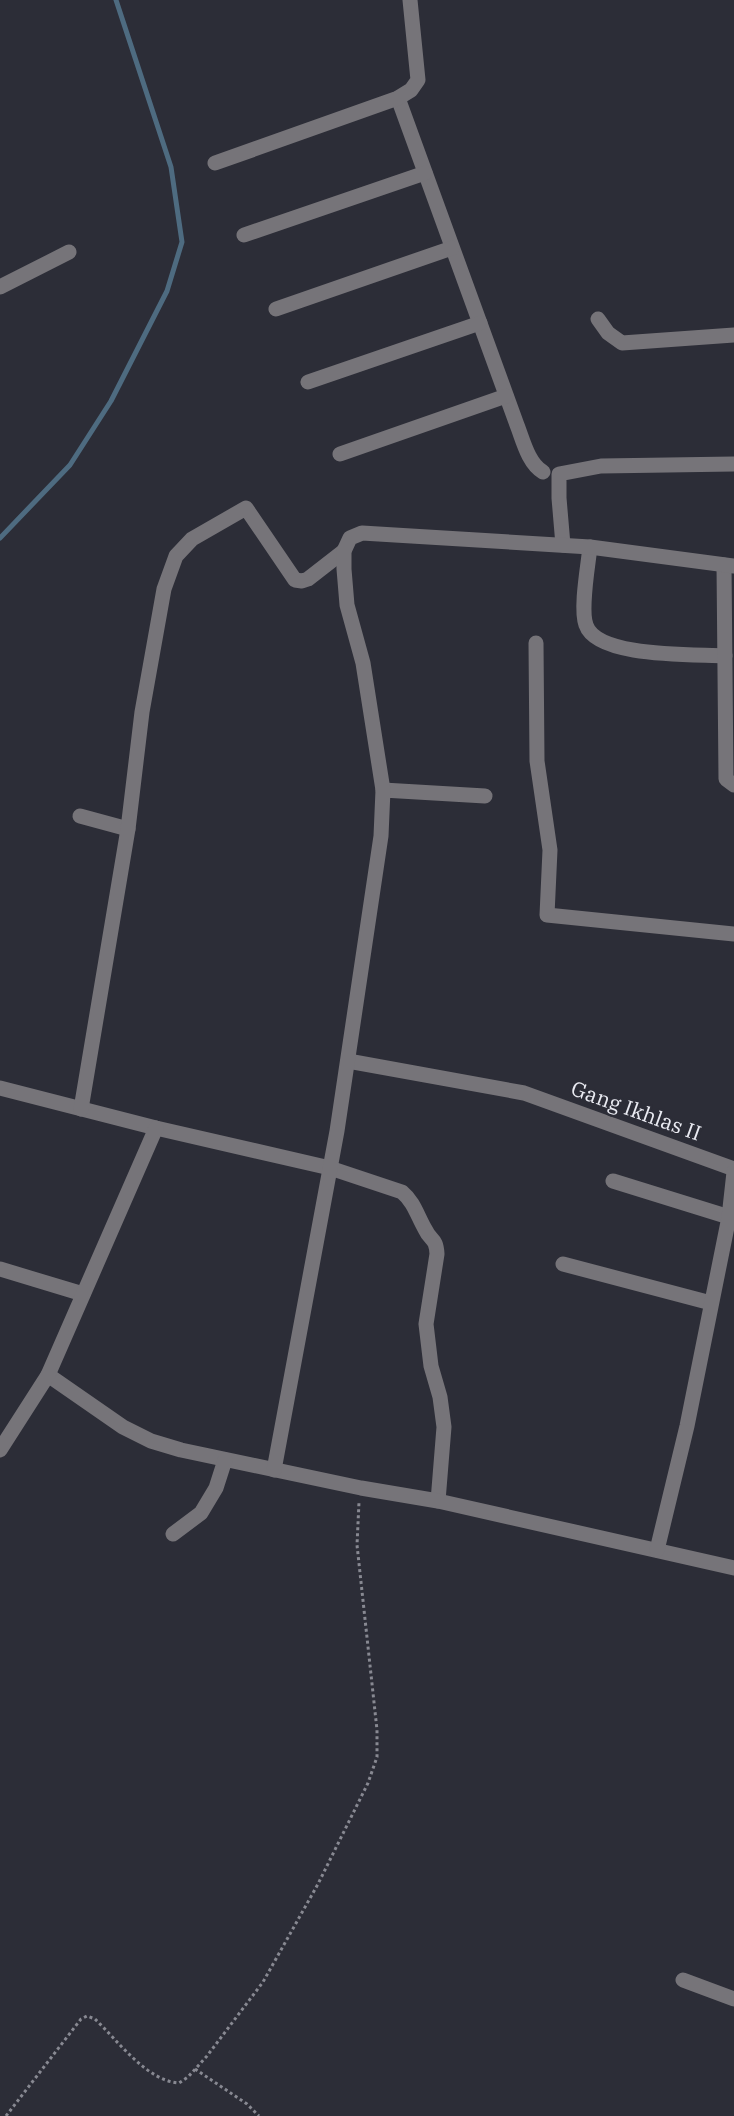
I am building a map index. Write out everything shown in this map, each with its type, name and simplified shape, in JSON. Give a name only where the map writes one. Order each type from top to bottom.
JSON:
[{"type":"street","points":[[215,162],[398,98],[411,90],[418,80],[410,0]]},
{"type":"street","points":[[398,98],[506,396],[531,458],[537,469],[543,472]]},
{"type":"street","points":[[244,235],[425,173]]},
{"type":"street","points":[[276,309],[452,248]]},
{"type":"street","points":[[0,287],[69,252]]},
{"type":"street","points":[[597,319],[608,333],[622,343],[734,335]]},
{"type":"street","points":[[308,382],[480,323]]},
{"type":"street","points":[[340,454],[506,396]]},
{"type":"street","points":[[563,545],[559,474],[601,466],[734,464]]},
{"type":"street","points":[[81,1109],[128,829],[142,712],[164,589],[176,556],[192,539],[246,508],[295,580],[308,579],[344,551]]},
{"type":"street","points":[[274,1470],[330,1168],[381,836],[383,790],[363,663],[347,605],[344,551],[350,538],[362,533],[563,545],[729,565],[725,656],[726,779],[734,785]]},
{"type":"street","points":[[590,547],[584,620],[586,628],[599,641],[627,651],[725,656]]},
{"type":"street","points":[[536,643],[537,761],[550,850],[547,915],[734,934]]},
{"type":"street","points":[[383,790],[485,796]]},
{"type":"street","points":[[80,816],[128,829]]},
{"type":"street","name":"Gang Ikhlas II","points":[[348,1061],[516,1092],[734,1170]]},
{"type":"street","points":[[0,1088],[156,1128],[330,1168],[402,1192],[414,1206],[425,1230],[437,1245],[438,1254],[426,1324],[431,1365],[440,1397],[444,1427],[438,1501]]},
{"type":"street","points":[[0,1450],[48,1375],[156,1128]]},
{"type":"street","points":[[657,1550],[687,1426],[729,1217],[734,1170]]},
{"type":"street","points":[[613,1181],[729,1217]]},
{"type":"street","points":[[563,1264],[711,1303]]},
{"type":"street","points":[[0,1269],[83,1294]]},
{"type":"street","points":[[48,1375],[123,1427],[151,1441],[181,1450],[361,1488],[438,1501],[734,1568]]},
{"type":"street","points":[[173,1534],[201,1513],[216,1488],[225,1460]]},
{"type":"street","points":[[683,1980],[734,1999]]},
{"type":"path","points":[[6,2116],[81,2019],[87,2016],[95,2019],[142,2066],[160,2079],[179,2082],[195,2069],[263,1982],[323,1874],[368,1783],[377,1757],[377,1730],[357,1545],[361,1488]]},
{"type":"path","points":[[195,2069],[247,2104],[259,2116]]},
{"type":"waterway","points":[[0,538],[70,465],[111,401],[167,291],[182,242],[171,167],[116,0]]}]
